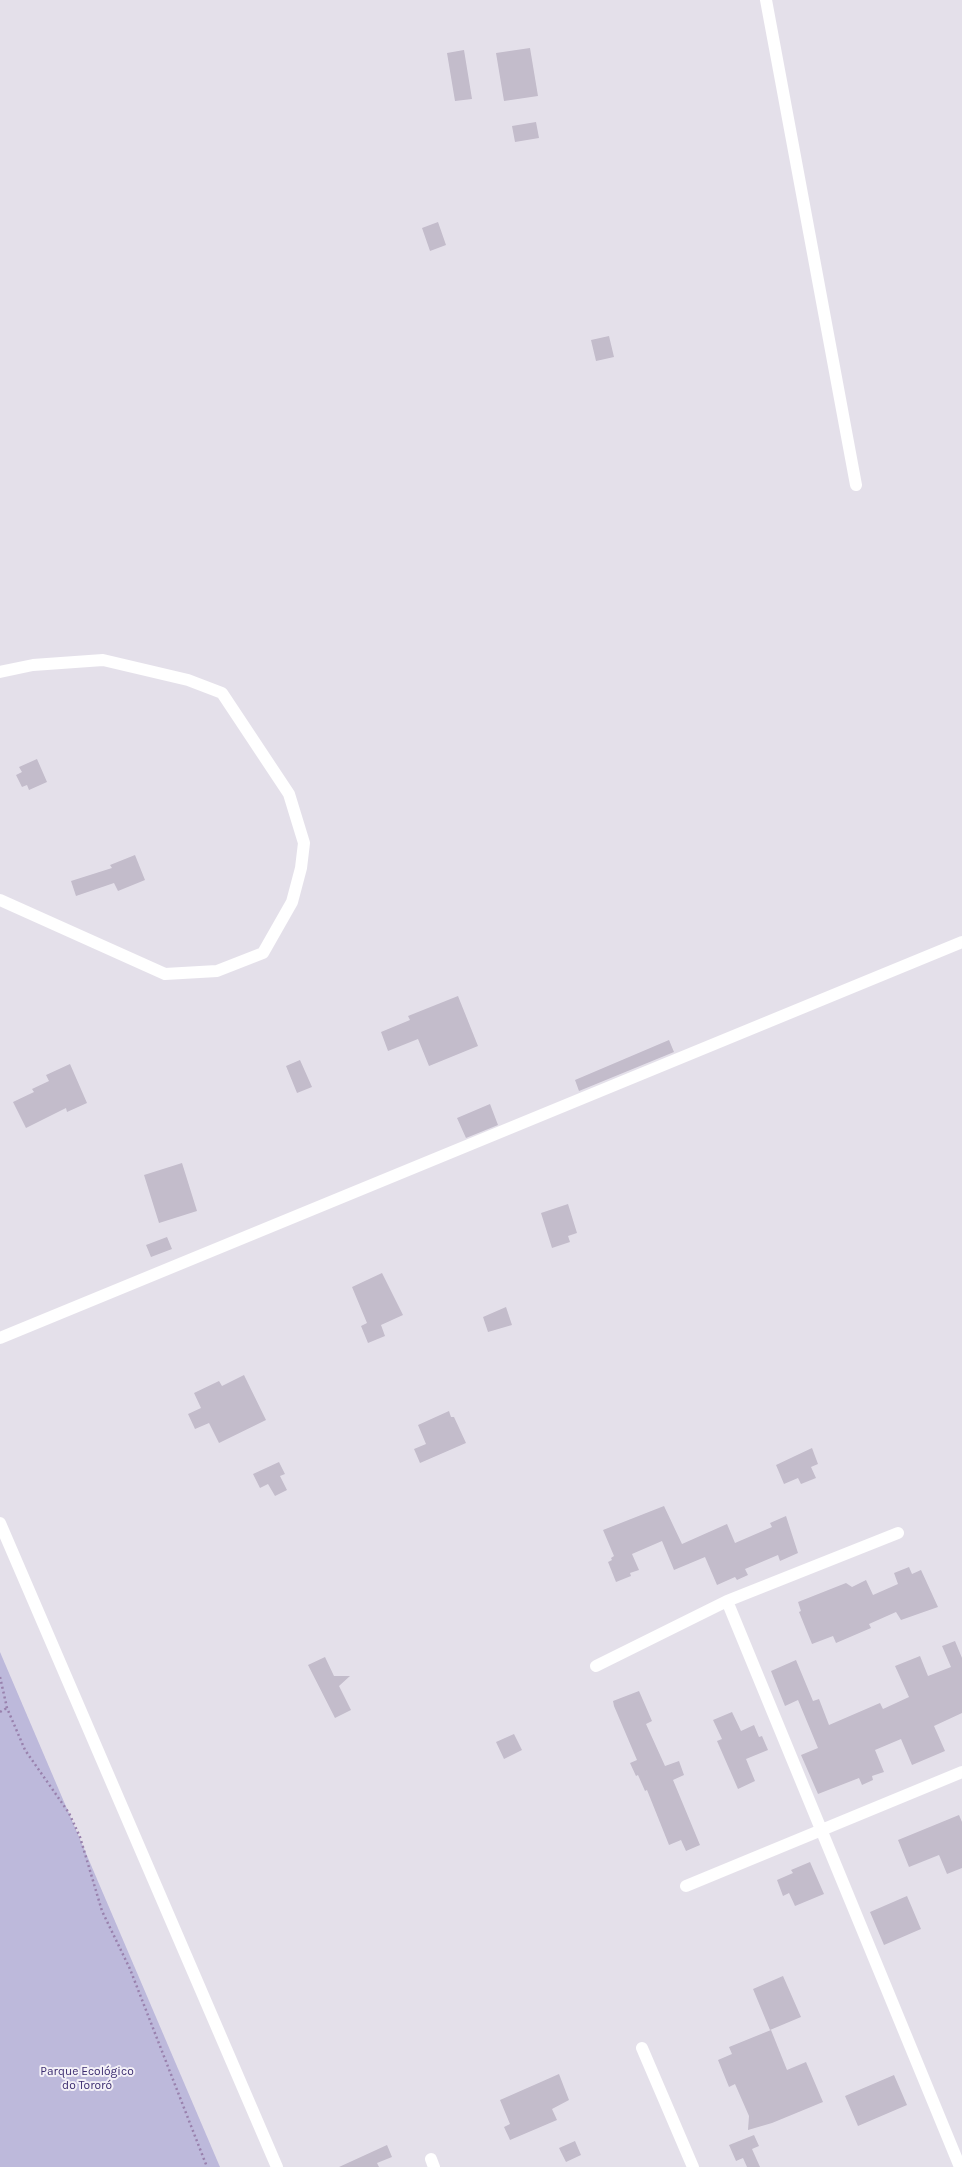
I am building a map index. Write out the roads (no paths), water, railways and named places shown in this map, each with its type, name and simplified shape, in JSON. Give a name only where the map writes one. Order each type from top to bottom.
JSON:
[{"type":"street","points":[[766,0],[856,485]]},
{"type":"street","points":[[0,672],[33,665],[103,660],[188,680],[222,693],[289,794],[304,843],[301,868],[292,902],[263,953],[217,971],[165,974],[0,900]]},
{"type":"street","points":[[0,1338],[962,942]]},
{"type":"street","points":[[0,1523],[277,2167]]},
{"type":"street","points":[[596,1666],[727,1601],[898,1533]]},
{"type":"street","points":[[727,1601],[960,2167]]},
{"type":"street","points":[[686,1886],[962,1772]]},
{"type":"street","points":[[642,2048],[693,2167]]},
{"type":"park label","name":"Parque Ecológico do Tororó","points":[[87,2079]]}]
